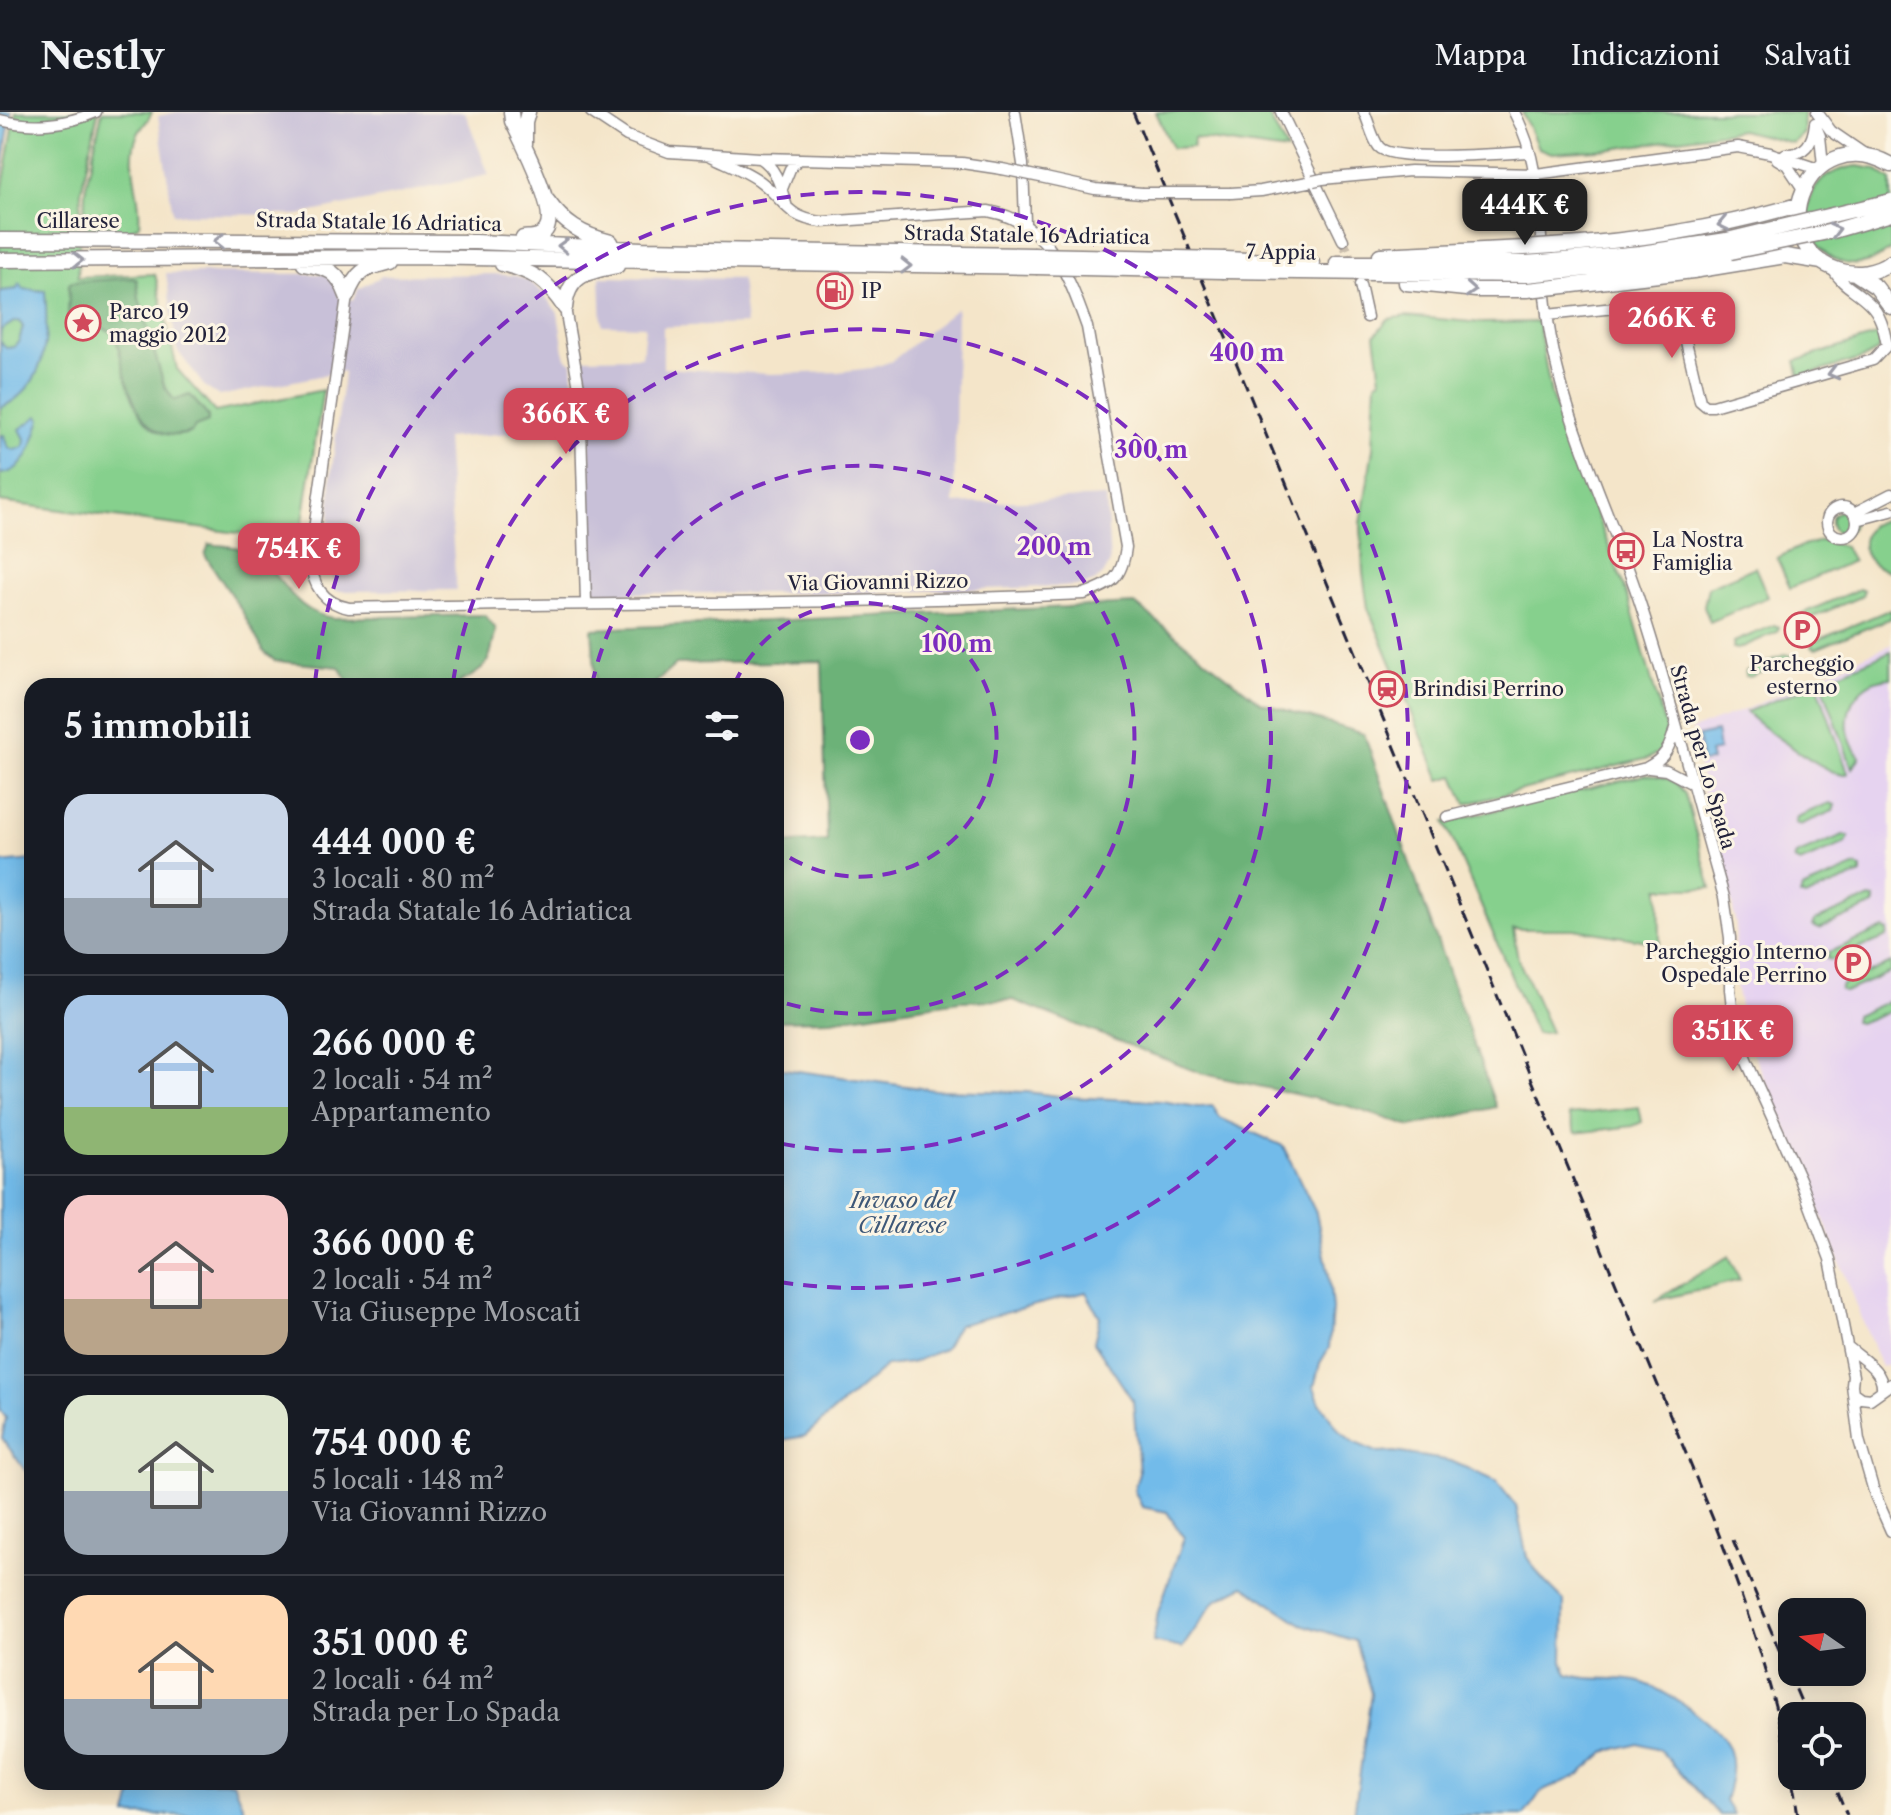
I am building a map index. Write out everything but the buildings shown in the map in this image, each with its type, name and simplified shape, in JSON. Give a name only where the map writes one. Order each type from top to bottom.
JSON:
[{"type":"highway","points":[[474,250],[538,237],[547,229],[549,221],[544,195],[511,112]]},
{"type":"highway","points":[[525,149],[528,112]]},
{"type":"highway","points":[[1827,265],[1810,251],[1802,237],[1798,205],[1803,189],[1820,167],[1846,156],[1881,158]]},
{"type":"highway","points":[[544,195],[559,217],[576,230],[643,255]]},
{"type":"highway","points":[[1310,267],[1353,256],[1525,269],[1645,264],[1729,246],[1891,201]]},
{"type":"highway","points":[[1554,267],[1611,242],[1680,233],[1798,205]]},
{"type":"highway","points":[[1729,246],[1820,234],[1891,214]]},
{"type":"highway","name":"Cillarese","points":[[0,240],[157,241]]},
{"type":"highway","name":"Strada Statale 16 Adriatica","points":[[157,241],[643,255],[1034,261]]},
{"type":"highway","points":[[474,250],[529,271],[543,280],[565,308]]},
{"type":"highway","name":"Strada Statale 16 Adriatica","points":[[156,260],[412,257],[474,250]]},
{"type":"highway","points":[[565,308],[570,286],[580,277],[643,255]]},
{"type":"highway","points":[[1525,269],[1693,271],[1785,256],[1856,274],[1876,287],[1891,307]]},
{"type":"highway","points":[[347,296],[354,279],[362,270],[412,257]]},
{"type":"highway","points":[[268,259],[328,270],[338,275],[347,296]]},
{"type":"highway","name":"Cillarese","points":[[0,260],[156,260]]},
{"type":"highway","name":"7 Appia","points":[[1034,261],[1525,269]]},
{"type":"highway","points":[[1856,274],[1872,272],[1891,262]]},
{"type":"street","points":[[0,120],[29,125],[51,124],[96,112]]},
{"type":"street","points":[[591,112],[627,136],[669,152],[760,158],[962,163],[1095,189],[1142,193],[1261,191],[1318,180],[1410,171],[1536,174],[1726,148],[1753,148],[1820,167],[1820,136],[1815,116]]},
{"type":"street","points":[[1015,112],[1023,164],[1025,223]]},
{"type":"street","points":[[1281,112],[1343,240]]},
{"type":"street","points":[[1364,112],[1379,146],[1385,151],[1408,156],[1530,152]]},
{"type":"street","name":"Strada per Lo Spada","points":[[1514,112],[1523,127],[1536,174],[1547,315],[1562,391],[1574,432],[1641,605],[1729,918],[1731,1007],[1737,1033],[1822,1235],[1837,1285],[1853,1376]]},
{"type":"street","points":[[1770,153],[1798,154],[1810,143],[1815,116]]},
{"type":"street","points":[[1815,116],[1831,131],[1881,158]]},
{"type":"street","points":[[1770,153],[1787,165],[1803,189]]},
{"type":"street","name":"Via Giovanni Rizzo","points":[[347,296],[310,558],[311,578],[321,594],[336,605],[349,608],[1002,598],[1084,594],[1108,586],[1123,567],[1126,547],[1087,327],[1078,300],[1053,252],[1039,234],[1008,215],[988,211],[822,222],[804,220],[788,209],[766,186],[711,156]]},
{"type":"street","points":[[760,158],[758,168],[766,186]]},
{"type":"street","points":[[760,158],[768,163],[788,209]]},
{"type":"street","points":[[781,191],[798,159]]},
{"type":"street","points":[[1547,315],[1663,303],[1680,316],[1696,389],[1700,401],[1706,406],[1873,360],[1887,345],[1880,317],[1869,303],[1840,282],[1827,265]]},
{"type":"street","points":[[1360,285],[1367,317]]},
{"type":"street","points":[[565,308],[580,393],[586,602]]},
{"type":"street","points":[[1891,494],[1856,517],[1891,511]]},
{"type":"street","points":[[1664,765],[1676,727]]},
{"type":"street","points":[[1447,817],[1685,760]]},
{"type":"street","points":[[1664,765],[1691,783]]},
{"type":"street","points":[[1847,1346],[1871,1368],[1886,1375],[1887,1387],[1870,1399],[1858,1427]]},
{"type":"street","points":[[1871,1368],[1861,1369],[1853,1376],[1852,1385],[1859,1440],[1875,1495],[1891,1531]]},
{"type":"street","points":[[1854,1393],[1870,1399]]},
{"type":"shaded area","points":[[178,112],[465,112],[489,175],[298,215],[173,214],[158,116]]},
{"type":"shaded area","points":[[166,273],[327,274],[337,286],[339,297],[353,300],[358,289],[382,276],[516,276],[529,281],[542,292],[558,313],[565,358],[572,362],[577,428],[446,438],[456,590],[335,591],[329,545],[331,477],[344,371],[219,396],[205,387],[177,350]]},
{"type":"shaded area","points":[[600,277],[741,279],[746,324],[663,327],[663,368],[771,374],[872,368],[892,361],[957,308],[954,504],[1106,497],[1110,563],[1103,575],[1081,586],[849,593],[598,593],[592,588],[589,427],[586,373],[581,358],[642,357],[645,326],[602,325]]},
{"type":"shaded area","points":[[1891,644],[1891,1364],[1881,1367],[1799,1157],[1746,1038],[1735,979],[1736,925],[1703,792],[1692,730]]},
{"type":"green space","name":"Parco 19 maggio 2012","points":[[16,112],[98,112],[81,192],[78,277],[155,274],[177,369],[215,412],[323,390],[300,541],[0,502],[0,203]]},
{"type":"green space","points":[[102,112],[152,112],[134,145],[133,168],[140,214],[139,225],[128,231],[86,232],[84,229],[85,190]]},
{"type":"green space","points":[[1156,112],[1267,112],[1287,151],[1194,138],[1193,147],[1172,148]]},
{"type":"green space","points":[[1522,112],[1803,112],[1804,133],[1793,143],[1741,130],[1612,149],[1552,153],[1538,148]]},
{"type":"green space","points":[[1858,166],[1875,169],[1891,181],[1891,249],[1866,263],[1843,263],[1824,252],[1812,234],[1808,213],[1813,192],[1829,175]]},
{"type":"green space","points":[[137,280],[139,299],[164,385],[174,400],[190,395],[208,416],[208,422],[195,427],[192,432],[172,435],[157,430],[145,420],[129,387],[115,334],[101,327],[72,329],[68,322],[69,284]]},
{"type":"green space","points":[[1406,316],[1482,323],[1538,322],[1551,395],[1628,597],[1665,727],[1664,746],[1649,758],[1466,804],[1454,776],[1440,780],[1368,608],[1363,573],[1361,524],[1373,448],[1376,382],[1381,379],[1375,335],[1388,319]]},
{"type":"green space","points":[[1881,334],[1883,340],[1878,351],[1865,358],[1800,377],[1796,361]]},
{"type":"green space","points":[[1842,511],[1850,514],[1853,522],[1850,530],[1842,533],[1834,530],[1831,522],[1834,514]]},
{"type":"green space","points":[[1891,518],[1891,572],[1870,560],[1863,548],[1863,541],[1871,525]]},
{"type":"green space","points":[[1823,540],[1845,547],[1853,561],[1790,588],[1777,558]]},
{"type":"green space","points":[[209,544],[248,551],[263,562],[298,601],[319,614],[333,618],[485,615],[496,629],[490,656],[478,672],[467,678],[346,678],[339,667],[275,661],[264,652],[205,555]]},
{"type":"green space","points":[[1755,567],[1768,597],[1710,622],[1704,606],[1708,587]]},
{"type":"green space","points":[[1859,589],[1864,591],[1862,596],[1800,620],[1801,614]]},
{"type":"green space","points":[[1135,604],[1260,702],[1364,734],[1496,1107],[1411,1127],[1348,1106],[1200,1073],[1013,1000],[960,1001],[831,1020],[784,1021],[784,844],[827,841],[822,661],[676,664],[661,678],[595,678],[592,629]]},
{"type":"green space","points":[[1891,609],[1891,618],[1816,649],[1811,647],[1813,642]]},
{"type":"green space","points":[[1774,625],[1779,627],[1777,632],[1738,649],[1733,648],[1734,642]]},
{"type":"green space","points":[[1891,651],[1891,678],[1877,680],[1865,687],[1850,707],[1848,733],[1860,757],[1852,768],[1822,683]]},
{"type":"green space","points":[[1786,654],[1791,656],[1789,661],[1750,677],[1745,676],[1746,671]]},
{"type":"green space","points":[[1817,683],[1848,773],[1846,775],[1811,759],[1746,712]]},
{"type":"green space","points":[[1645,775],[1668,779],[1685,794],[1711,888],[1659,888],[1660,943],[1574,929],[1513,929],[1518,959],[1551,1032],[1536,1034],[1445,822]]},
{"type":"green space","points":[[1829,803],[1835,805],[1833,811],[1800,825],[1795,823],[1797,817]]},
{"type":"green space","points":[[1843,835],[1849,837],[1846,843],[1800,863],[1794,860],[1796,855]]},
{"type":"green space","points":[[1856,866],[1861,868],[1861,874],[1805,897],[1800,895],[1802,889]]},
{"type":"green space","points":[[1870,898],[1875,899],[1874,905],[1819,929],[1813,926],[1815,921]]},
{"type":"green space","points":[[1883,929],[1888,931],[1887,937],[1832,960],[1827,959],[1829,952]]},
{"type":"green space","points":[[1891,963],[1891,972],[1845,992],[1840,989],[1842,984]]},
{"type":"green space","points":[[1891,1000],[1891,1010],[1859,1023],[1854,1022],[1855,1016]]},
{"type":"green space","points":[[1639,1107],[1642,1122],[1633,1126],[1576,1133],[1569,1115]]},
{"type":"green space","points":[[1729,1256],[1740,1280],[1655,1301]]},
{"type":"water","points":[[0,112],[11,112],[0,186]]},
{"type":"water","points":[[21,284],[23,289],[45,291],[45,343],[42,359],[28,387],[0,408],[0,341],[0,294],[1,291],[17,289]],"holes":[[[19,321],[23,327],[14,347],[6,348],[0,341],[1,330]]]},
{"type":"water","points":[[38,416],[41,419],[23,462],[17,468],[0,474],[0,436],[4,435],[10,448],[24,446],[25,439],[20,429]]},
{"type":"water","points":[[1716,732],[1719,750],[1710,752],[1712,761],[1702,762],[1698,736]]},
{"type":"water","points":[[24,861],[24,1469],[2,1438],[6,1418],[0,1410],[0,863]]},
{"type":"water","name":"Invaso del Cillarese","points":[[784,1069],[935,1090],[1027,1092],[1213,1106],[1220,1118],[1283,1146],[1316,1213],[1329,1275],[1332,1309],[1329,1348],[1320,1363],[1314,1387],[1320,1403],[1339,1430],[1353,1442],[1379,1453],[1394,1452],[1451,1461],[1496,1481],[1516,1506],[1527,1557],[1543,1580],[1564,1601],[1563,1662],[1568,1674],[1647,1684],[1703,1719],[1724,1741],[1729,1751],[1731,1776],[1725,1800],[1733,1815],[1719,1815],[1659,1749],[1638,1743],[1605,1752],[1579,1775],[1541,1792],[1524,1815],[1354,1815],[1371,1693],[1355,1641],[1301,1624],[1244,1586],[1215,1601],[1182,1648],[1153,1642],[1158,1612],[1184,1538],[1167,1512],[1142,1507],[1134,1490],[1139,1472],[1133,1401],[1094,1342],[1100,1317],[1086,1292],[958,1325],[944,1349],[911,1363],[886,1366],[805,1436],[784,1440]]},
{"type":"water","points":[[133,1790],[236,1790],[246,1815],[127,1815]]},
{"type":"tunnel","points":[[1343,240],[1354,268]]},
{"type":"railway","points":[[1133,112],[1713,1519],[1763,1664],[1783,1739],[1798,1815]]},
{"type":"railway","points":[[1733,1540],[1801,1702]]},
{"type":"railway","points":[[1837,1790],[1847,1815]]},
{"type":"place","name":"IP","points":[[835,291]]},
{"type":"place","name":"Parco 19 maggio 2012","points":[[83,323]]},
{"type":"place","name":"La Nostra Famiglia","points":[[1626,551]]},
{"type":"place","name":"Parcheggio esterno","points":[[1802,630]]},
{"type":"place","name":"Brindisi Perrino","points":[[1387,689]]},
{"type":"place","name":"Parcheggio Interno Ospedale Perrino","points":[[1853,963]]}]
